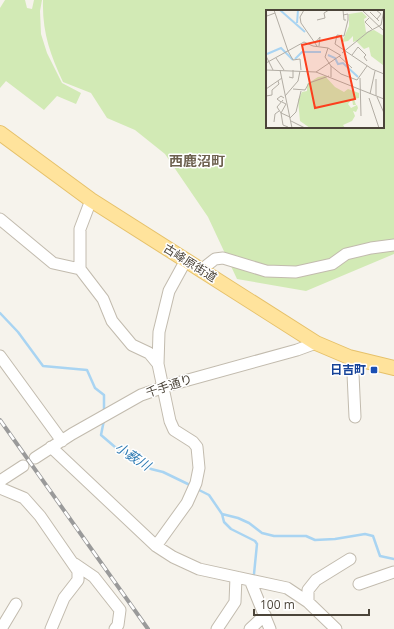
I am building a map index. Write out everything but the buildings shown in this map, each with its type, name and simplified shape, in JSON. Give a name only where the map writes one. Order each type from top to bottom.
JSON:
[{"type":"main road","name":"古峰原街道","points":[[0,133],[91,200],[316,343],[355,358],[394,368]]},
{"type":"street","points":[[91,200],[80,229],[80,269],[103,299],[112,321],[132,345],[149,353],[158,364]]},
{"type":"street","points":[[0,219],[53,263],[80,269]]},
{"type":"street","points":[[201,270],[215,259],[223,258],[266,271],[296,272],[332,264],[346,254],[371,248],[394,245]]},
{"type":"street","points":[[156,546],[187,503],[196,483],[199,468],[197,447],[193,442],[174,430],[170,420],[158,364],[159,332],[169,291],[186,260]]},
{"type":"street","name":"千手通り","points":[[35,458],[62,440],[141,395],[297,350],[316,343]]},
{"type":"street","points":[[0,356],[62,440]]},
{"type":"street","points":[[355,358],[353,374],[355,417]]},
{"type":"street","points":[[51,447],[156,546],[173,557],[199,569],[287,588],[308,602],[336,629]]},
{"type":"street","points":[[0,481],[23,466]]},
{"type":"street","points":[[0,488],[24,498],[40,516],[78,571],[78,580],[64,598],[51,629]]},
{"type":"street","points":[[308,602],[308,590],[316,580],[350,559]]},
{"type":"street","points":[[73,563],[94,577],[120,610],[118,625],[115,629]]},
{"type":"street","points":[[359,584],[394,572]]},
{"type":"street","points":[[217,629],[234,602],[236,577]]},
{"type":"street","points":[[250,580],[270,629]]},
{"type":"street","points":[[0,629],[16,604]]},
{"type":"street","points":[[250,629],[265,616]]},
{"type":"green space","points":[[5,0],[25,0],[27,8],[32,9],[34,0],[42,0],[40,11],[41,34],[47,53],[62,83],[81,93],[76,104],[57,96],[44,110],[6,81],[0,88],[0,8]]},
{"type":"green space","points":[[43,0],[394,0],[394,254],[306,291],[237,279],[208,217],[165,154],[135,130],[107,118],[91,93],[63,82],[54,62],[45,33]]},
{"type":"waterway","points":[[0,313],[18,332],[43,366],[87,370],[95,388],[104,395],[104,411]]},
{"type":"waterway","name":"小薮川","points":[[104,420],[101,435],[115,447],[151,469],[163,472],[192,486]]},
{"type":"waterway","points":[[197,489],[209,495],[222,514],[224,522],[231,529],[255,541],[257,544],[254,574]]},
{"type":"waterway","points":[[222,514],[238,518],[249,523],[262,533],[274,536],[306,536],[315,540],[335,539],[365,534],[373,536],[380,556],[394,559]]},
{"type":"railway","points":[[0,420],[148,629]]},
{"type":"place","name":"日吉町","points":[[374,370]]},
{"type":"district","name":"西鹿沼町","points":[[197,161]]}]
